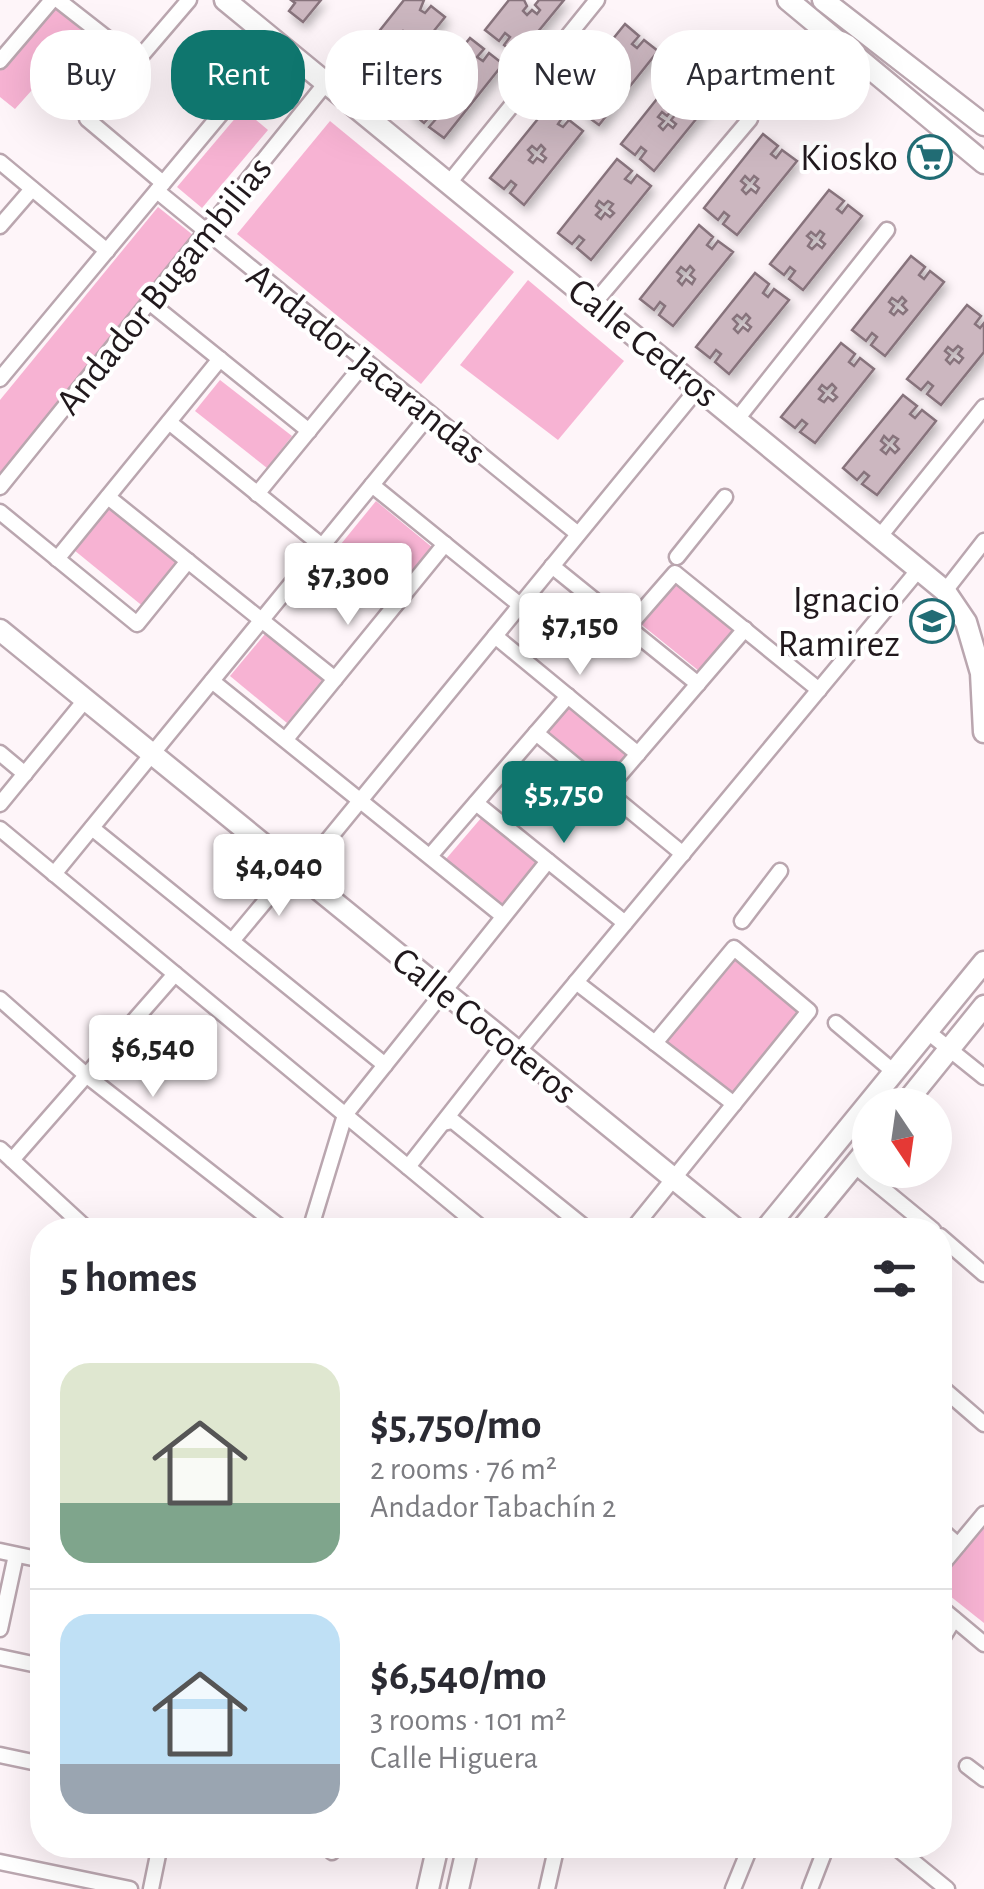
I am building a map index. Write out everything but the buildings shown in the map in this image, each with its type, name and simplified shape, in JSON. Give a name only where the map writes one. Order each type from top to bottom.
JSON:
[{"type":"street","points":[[0,61],[55,0],[95,30]]},
{"type":"street","points":[[151,44],[189,0]]},
{"type":"street","name":"Calle Cedros","points":[[225,0],[262,30]]},
{"type":"street","points":[[449,183],[597,0]]},
{"type":"street","points":[[788,0],[984,162]]},
{"type":"street","points":[[823,0],[984,127]]},
{"type":"street","name":"Calle Cedros","points":[[305,66],[325,82]]},
{"type":"street","points":[[884,80],[902,80],[968,129],[984,127]]},
{"type":"street","name":"Andador Bugambilias","points":[[0,487],[325,84]]},
{"type":"street","name":"Andador Jacarandas","points":[[88,120],[206,231],[578,534]]},
{"type":"street","points":[[1,376],[216,120]]},
{"type":"street","name":"Calle Cedros","points":[[372,120],[945,591],[966,622],[982,671],[983,719]]},
{"type":"street","points":[[595,302],[749,120]]},
{"type":"street","points":[[0,162],[107,252]]},
{"type":"street","points":[[0,226],[32,189]]},
{"type":"street","points":[[738,418],[887,230]]},
{"type":"street","points":[[149,302],[309,431]]},
{"type":"street","points":[[57,559],[220,359]]},
{"type":"street","points":[[257,494],[366,361]]},
{"type":"street","points":[[232,941],[360,800],[699,387]]},
{"type":"street","points":[[880,535],[984,407]]},
{"type":"street","points":[[54,874],[430,414]]},
{"type":"street","points":[[169,422],[395,605]]},
{"type":"street","points":[[372,485],[520,605]]},
{"type":"street","points":[[108,496],[334,679]]},
{"type":"street","points":[[628,627],[726,497]]},
{"type":"street","points":[[0,512],[137,624],[188,561]]},
{"type":"street","points":[[945,591],[984,541]]},
{"type":"street","points":[[286,739],[445,544]]},
{"type":"street","points":[[676,565],[744,629],[819,690]]},
{"type":"street","points":[[552,566],[698,684]]},
{"type":"street","points":[[408,1167],[442,1123],[576,982],[920,568]]},
{"type":"street","points":[[606,791],[744,629]]},
{"type":"street","name":"Calle Cocoteros","points":[[0,630],[722,1218]]},
{"type":"street","points":[[495,636],[638,754]]},
{"type":"street","points":[[212,680],[504,916]]},
{"type":"street","points":[[430,856],[568,696]]},
{"type":"street","points":[[0,804],[86,699]]},
{"type":"street","points":[[536,733],[683,854]]},
{"type":"street","points":[[0,754],[25,774]]},
{"type":"street","points":[[476,802],[625,923]]},
{"type":"street","points":[[92,828],[385,1066]]},
{"type":"street","points":[[0,829],[470,1218]]},
{"type":"street","points":[[314,1218],[345,1115],[548,860]]},
{"type":"street","points":[[742,921],[780,871]]},
{"type":"street","points":[[642,1218],[809,1010],[734,948],[655,1043]]},
{"type":"street","points":[[775,1218],[984,962]]},
{"type":"street","points":[[12,1160],[175,974]]},
{"type":"street","points":[[576,982],[734,1104]]},
{"type":"street","points":[[0,998],[86,1075],[269,1218]]},
{"type":"street","points":[[918,1088],[984,1006]]},
{"type":"street","points":[[836,1023],[894,1072]]},
{"type":"street","points":[[928,1032],[984,1077]]},
{"type":"street","points":[[442,1123],[453,1121],[573,1218]]},
{"type":"street","points":[[0,1149],[75,1218]]},
{"type":"street","points":[[811,1218],[852,1167]]},
{"type":"street","points":[[882,1188],[918,1218]]},
{"type":"street","points":[[952,1250],[984,1274]]},
{"type":"street","points":[[952,1396],[984,1424]]},
{"type":"street","points":[[952,1552],[984,1514]]},
{"type":"street","points":[[952,1539],[958,1545]]},
{"type":"street","points":[[0,1629],[8,1553]]},
{"type":"street","points":[[952,1622],[954,1619],[984,1644]]},
{"type":"street","points":[[0,1657],[30,1663]]},
{"type":"street","points":[[0,1756],[30,1762]]},
{"type":"street","points":[[967,1766],[984,1780]]},
{"type":"street","points":[[151,1889],[157,1858]]},
{"type":"street","points":[[428,1889],[435,1858]]},
{"type":"street","points":[[458,1889],[465,1858]]},
{"type":"street","points":[[547,1889],[554,1858]]},
{"type":"street","points":[[733,1889],[746,1858]]},
{"type":"street","points":[[810,1889],[822,1858]]},
{"type":"street","points":[[909,1858],[947,1889]]},
{"type":"street","points":[[0,1862],[130,1889]]},
{"type":"shaded area","points":[[54,7],[81,30],[34,30]]},
{"type":"shaded area","points":[[30,35],[30,92],[15,109],[0,97],[0,70]]},
{"type":"shaded area","points":[[234,120],[256,120],[268,130],[202,208],[177,187]]},
{"type":"shaded area","points":[[330,121],[514,272],[421,384],[237,234]]},
{"type":"shaded area","points":[[158,207],[193,235],[0,473],[0,400]]},
{"type":"shaded area","points":[[528,280],[624,361],[558,440],[460,365]]},
{"type":"shaded area","points":[[220,380],[292,436],[267,468],[195,411]]},
{"type":"shaded area","points":[[376,501],[433,548],[398,591],[341,544]]},
{"type":"shaded area","points":[[109,507],[180,565],[145,608],[74,550]]},
{"type":"shaded area","points":[[678,582],[735,628],[699,671],[642,625]]},
{"type":"shaded area","points":[[265,634],[322,680],[287,723],[230,676]]},
{"type":"shaded area","points":[[571,705],[631,755],[607,783],[547,734]]},
{"type":"shaded area","points":[[482,817],[538,863],[503,906],[446,859]]},
{"type":"shaded area","points":[[736,960],[801,1014],[733,1096],[667,1042]]},
{"type":"shaded area","points":[[984,1524],[984,1623],[952,1598],[952,1563]]},
{"type":"place","name":"Kiosko","points":[[930,157]]},
{"type":"place","name":"Ignacio Ramirez","points":[[932,621]]}]
